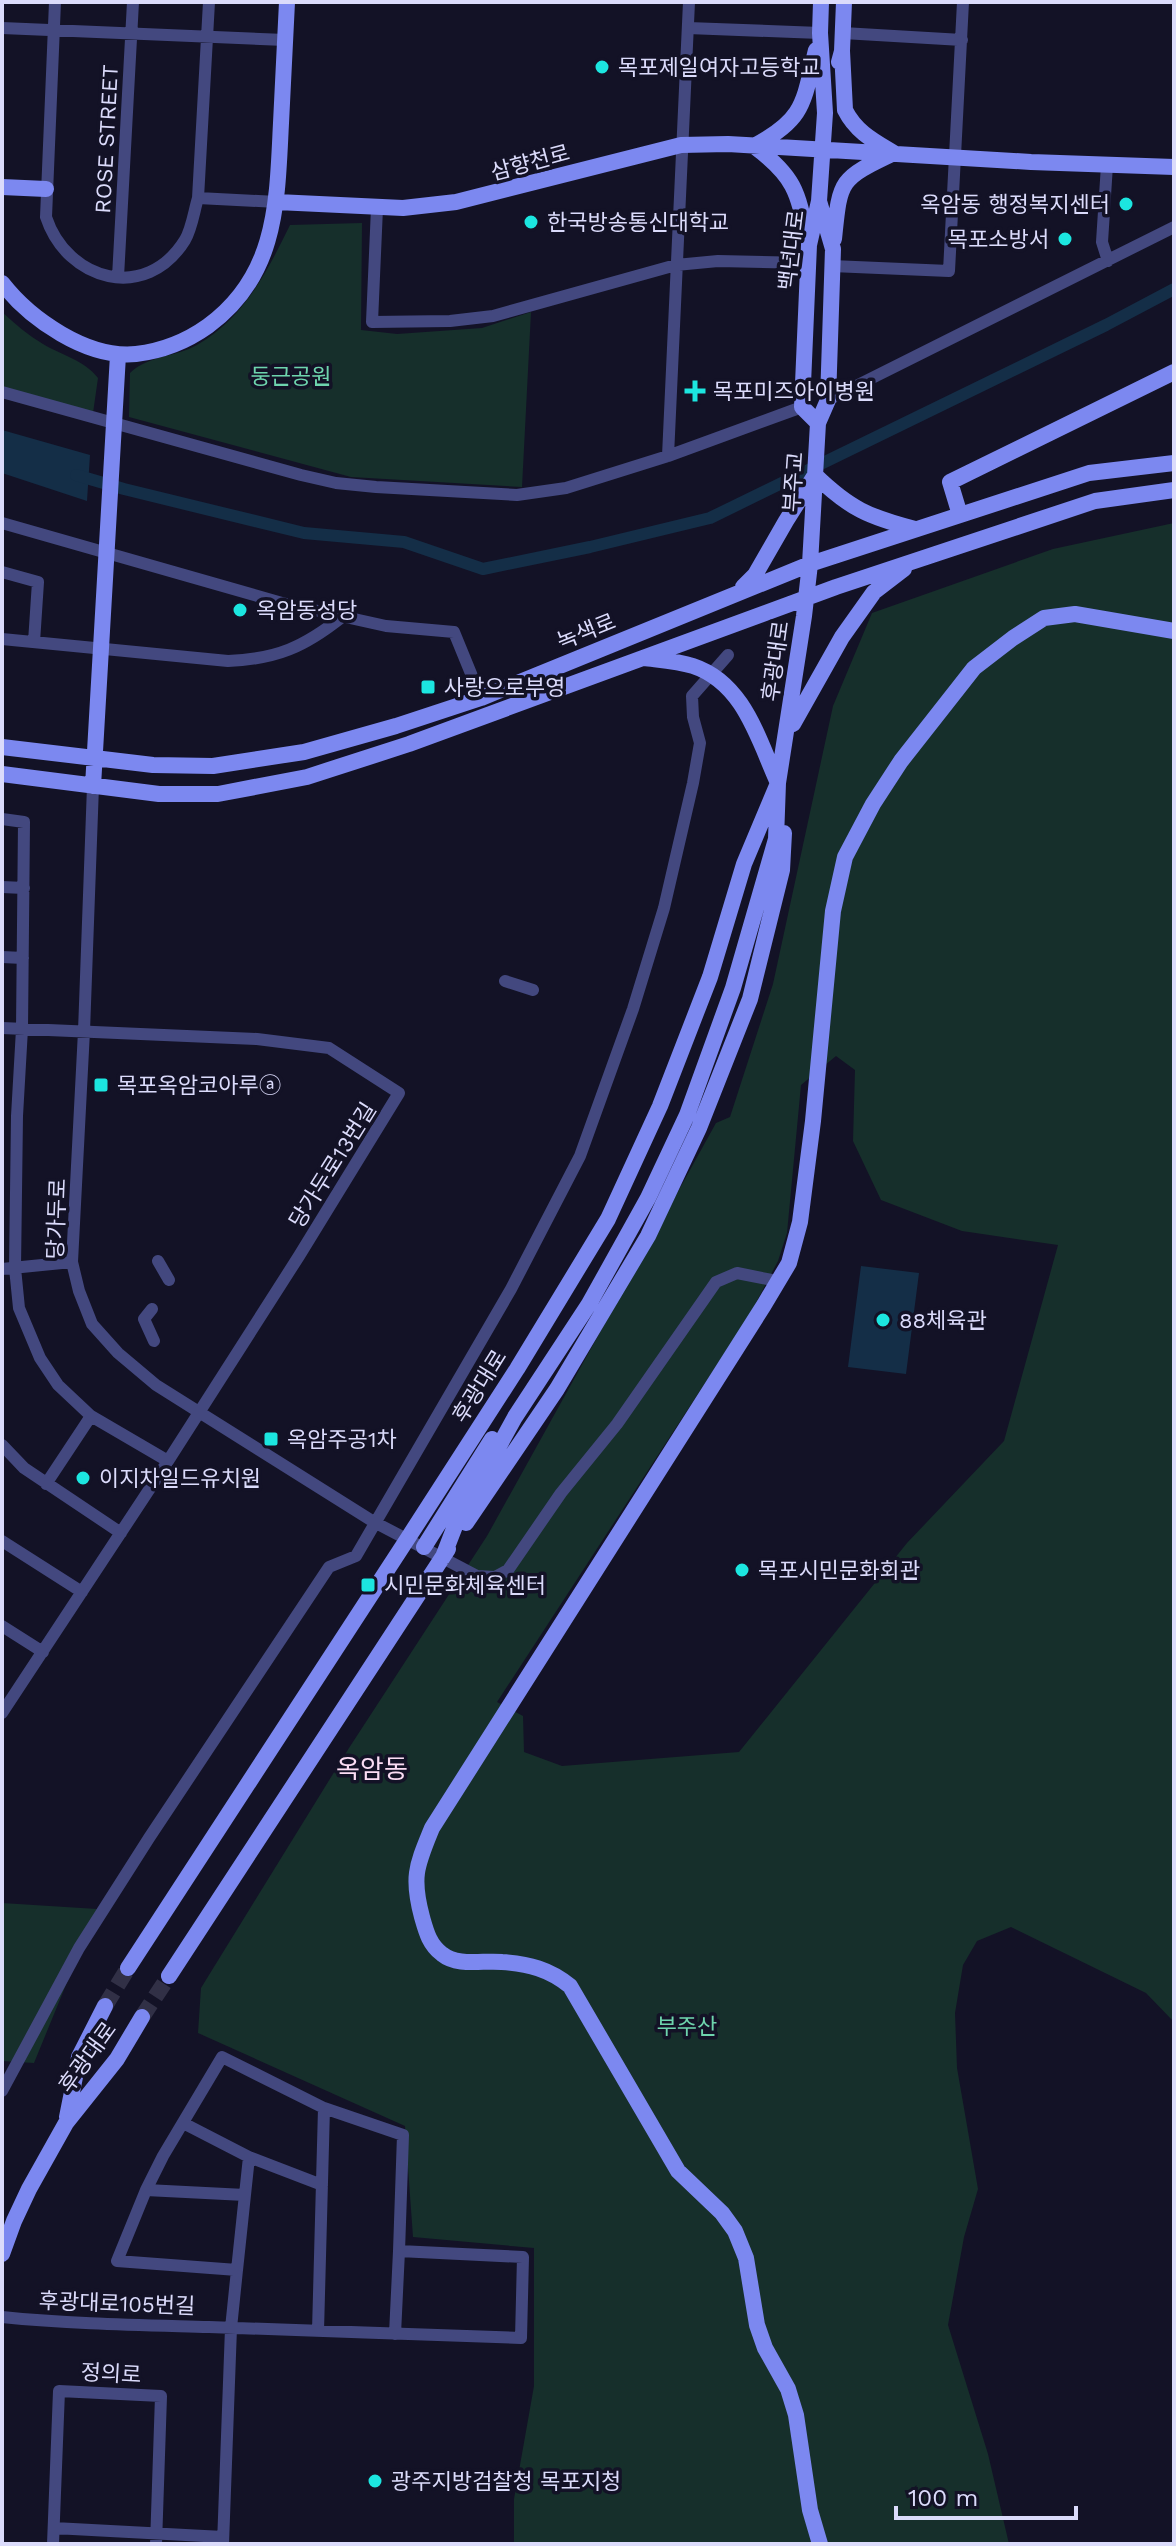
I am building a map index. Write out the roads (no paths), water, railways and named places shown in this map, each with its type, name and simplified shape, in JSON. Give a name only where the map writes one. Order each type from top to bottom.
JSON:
[{"type":"street","points":[[55,2],[46,217],[51,232],[63,249],[84,267],[99,274],[118,277],[148,272],[170,257],[186,238],[198,198],[209,2]]},
{"type":"street","name":"ROSE STREET","points":[[118,277],[133,2]]},
{"type":"street","points":[[2,283],[58,333],[118,355],[157,351],[176,344],[200,332],[231,307],[262,259],[277,202],[287,2]]},
{"type":"street","points":[[668,456],[689,2]]},
{"type":"street","points":[[819,201],[825,113],[821,2]]},
{"type":"street","points":[[844,2],[842,51],[845,110],[858,130],[894,153]]},
{"type":"street","points":[[894,153],[856,171],[848,179],[840,194],[832,257],[949,271],[963,2]]},
{"type":"street","points":[[2,28],[285,40]]},
{"type":"street","points":[[688,28],[820,33]]},
{"type":"street","points":[[809,245],[799,198],[790,179],[781,167],[754,146],[787,126],[801,106],[820,33]]},
{"type":"street","points":[[843,33],[962,40]]},
{"type":"street","points":[[825,113],[842,51]]},
{"type":"street","name":"삼향천로","points":[[277,202],[377,208],[430,206],[484,197],[681,145],[1174,167]]},
{"type":"street","points":[[1107,165],[1102,242],[1108,261]]},
{"type":"street","points":[[2,187],[46,189]]},
{"type":"street","points":[[198,198],[277,202]]},
{"type":"street","name":"백년대로","points":[[802,407],[809,245],[819,201]]},
{"type":"street","name":"백년대로","points":[[819,201],[832,257],[828,400]]},
{"type":"street","points":[[377,208],[372,322],[450,321],[493,316],[676,265],[726,261],[808,263]]},
{"type":"street","points":[[2,392],[115,427],[336,483],[517,495],[554,490],[668,456],[802,407],[818,423],[828,400],[1174,227]]},
{"type":"street","points":[[93,786],[118,355]]},
{"type":"street","points":[[960,515],[950,482],[1174,372]]},
{"type":"street","name":"부주교","points":[[811,545],[818,423]]},
{"type":"street","name":"녹색로","points":[[2,747],[153,765],[213,766],[289,754],[396,726],[481,698],[810,564],[1089,473],[1174,463]]},
{"type":"street","points":[[737,593],[755,575],[815,475],[850,506],[871,516],[917,529]]},
{"type":"street","name":"녹색로","points":[[2,774],[159,794],[218,794],[307,777],[409,744],[805,599],[1095,501],[1174,490]]},
{"type":"street","points":[[2,523],[108,547],[282,603],[401,628],[454,632],[481,698]]},
{"type":"street","name":"후광대로","points":[[424,1547],[582,1294],[634,1203],[684,1099],[726,985],[765,844],[803,626],[811,545]]},
{"type":"street","points":[[786,736],[842,637],[874,592],[917,560]]},
{"type":"street","points":[[2,572],[38,582],[34,642]]},
{"type":"street","points":[[820,2544],[810,2510],[796,2415],[788,2389],[761,2336],[746,2258],[735,2231],[722,2213],[678,2171],[570,1986],[556,1974],[539,1968],[500,1961],[467,1962],[443,1956],[428,1939],[415,1892],[416,1866],[432,1828],[789,1263],[800,1222],[813,1121],[833,911],[845,857],[873,804],[901,761],[974,668],[1044,618],[1075,614],[1174,631]]},
{"type":"street","points":[[2,639],[228,661],[264,658],[302,645],[318,637],[342,617]]},
{"type":"street","points":[[2,2091],[79,1948],[149,1838],[329,1567],[356,1556],[511,1289],[580,1156],[633,1009],[664,908],[700,743],[693,717],[692,696],[728,655]]},
{"type":"street","points":[[643,657],[693,666],[718,678],[741,702],[778,783]]},
{"type":"street","name":"후광대로","points":[[128,1968],[517,1369],[608,1219],[660,1106],[710,977],[744,864],[778,783]]},
{"type":"street","name":"후광대로","points":[[169,1976],[443,1557],[455,1526],[515,1417],[589,1304],[648,1198],[687,1115],[733,988],[776,839],[778,783]]},
{"type":"street","name":"당가두로","points":[[93,786],[72,1262],[92,1324],[118,1353],[156,1385],[374,1522],[477,1576],[495,1577],[508,1570],[561,1493],[617,1424],[716,1282],[737,1273],[777,1281]]},
{"type":"street","points":[[2,819],[24,822],[22,1029],[8,1268],[19,1308],[40,1358],[58,1385],[91,1416],[168,1461]]},
{"type":"street","points":[[2,887],[24,888]]},
{"type":"street","points":[[2,957],[23,958]]},
{"type":"street","points":[[505,981],[533,990]]},
{"type":"street","points":[[2,1028],[84,1031]]},
{"type":"street","name":"당가두로13번길","points":[[84,1031],[257,1039],[329,1048],[399,1093],[199,1414]]},
{"type":"street","points":[[2,1115],[17,1116]]},
{"type":"street","points":[[158,1261],[169,1280]]},
{"type":"street","points":[[8,1268],[72,1262]]},
{"type":"street","points":[[152,1309],[144,1319],[154,1341]]},
{"type":"street","points":[[2,1713],[199,1414]]},
{"type":"street","points":[[46,1484],[91,1416]]},
{"type":"street","points":[[2,1445],[24,1468],[121,1533]]},
{"type":"street","points":[[2,1541],[82,1592]]},
{"type":"street","points":[[2,1626],[43,1652]]},
{"type":"street","name":"후광대로","points":[[66,2123],[79,2057],[105,2006]]},
{"type":"street","name":"후광대로","points":[[2,2254],[29,2189],[66,2123],[117,2059],[142,2017]]},
{"type":"street","name":"후광대로105번길","points":[[237,2270],[117,2261],[146,2190],[222,2057],[324,2108],[403,2135],[395,2334]]},
{"type":"street","points":[[318,2331],[324,2108]]},
{"type":"street","points":[[183,2123],[249,2157],[322,2185]]},
{"type":"street","points":[[54,2528],[223,2541],[231,2328],[249,2157]]},
{"type":"street","points":[[146,2190],[245,2195]]},
{"type":"street","name":"후광대로105번길","points":[[2,2317],[49,2322],[521,2338],[523,2257],[399,2251]]},
{"type":"street","name":"정의로","points":[[53,2544],[59,2391],[161,2396],[156,2538]]},
{"type":"water","points":[[2,430],[90,455],[87,501],[2,473]]},
{"type":"water","name":"88체육관","points":[[861,1266],[919,1273],[906,1374],[848,1367]]},
{"type":"waterway","points":[[76,475],[304,533],[404,542],[483,569],[710,518],[1174,289]]},
{"type":"tunnel","points":[[105,2006],[128,1968]]},
{"type":"tunnel","points":[[142,2017],[169,1976]]},
{"type":"place","name":"목포제일여자고등학교","points":[[602,67]]},
{"type":"place","name":"옥암동 행정복지센터","points":[[1126,204]]},
{"type":"place","name":"한국방송통신대학교","points":[[531,222]]},
{"type":"place","name":"목포소방서","points":[[1065,239]]},
{"type":"place","name":"목포미즈아이병원","points":[[695,391]]},
{"type":"place","name":"옥암동성당","points":[[240,610]]},
{"type":"place","name":"사랑으로부영","points":[[428,687]]},
{"type":"place","name":"목포옥암코아루ⓐ","points":[[101,1085]]},
{"type":"place","name":"88체육관","points":[[883,1320]]},
{"type":"place","name":"옥암주공1차","points":[[271,1439]]},
{"type":"place","name":"이지차일드유치원","points":[[83,1478]]},
{"type":"place","name":"목포시민문화회관","points":[[742,1570]]},
{"type":"place","name":"시민문화체육센터","points":[[368,1585]]},
{"type":"place","name":"광주지방검찰청 목포지청","points":[[375,2481]]},
{"type":"district","name":"옥암동","points":[[372,1769]]},
{"type":"park label","name":"둥근공원","points":[[291,376]]},
{"type":"park label","name":"부주산","points":[[687,2026]]}]
